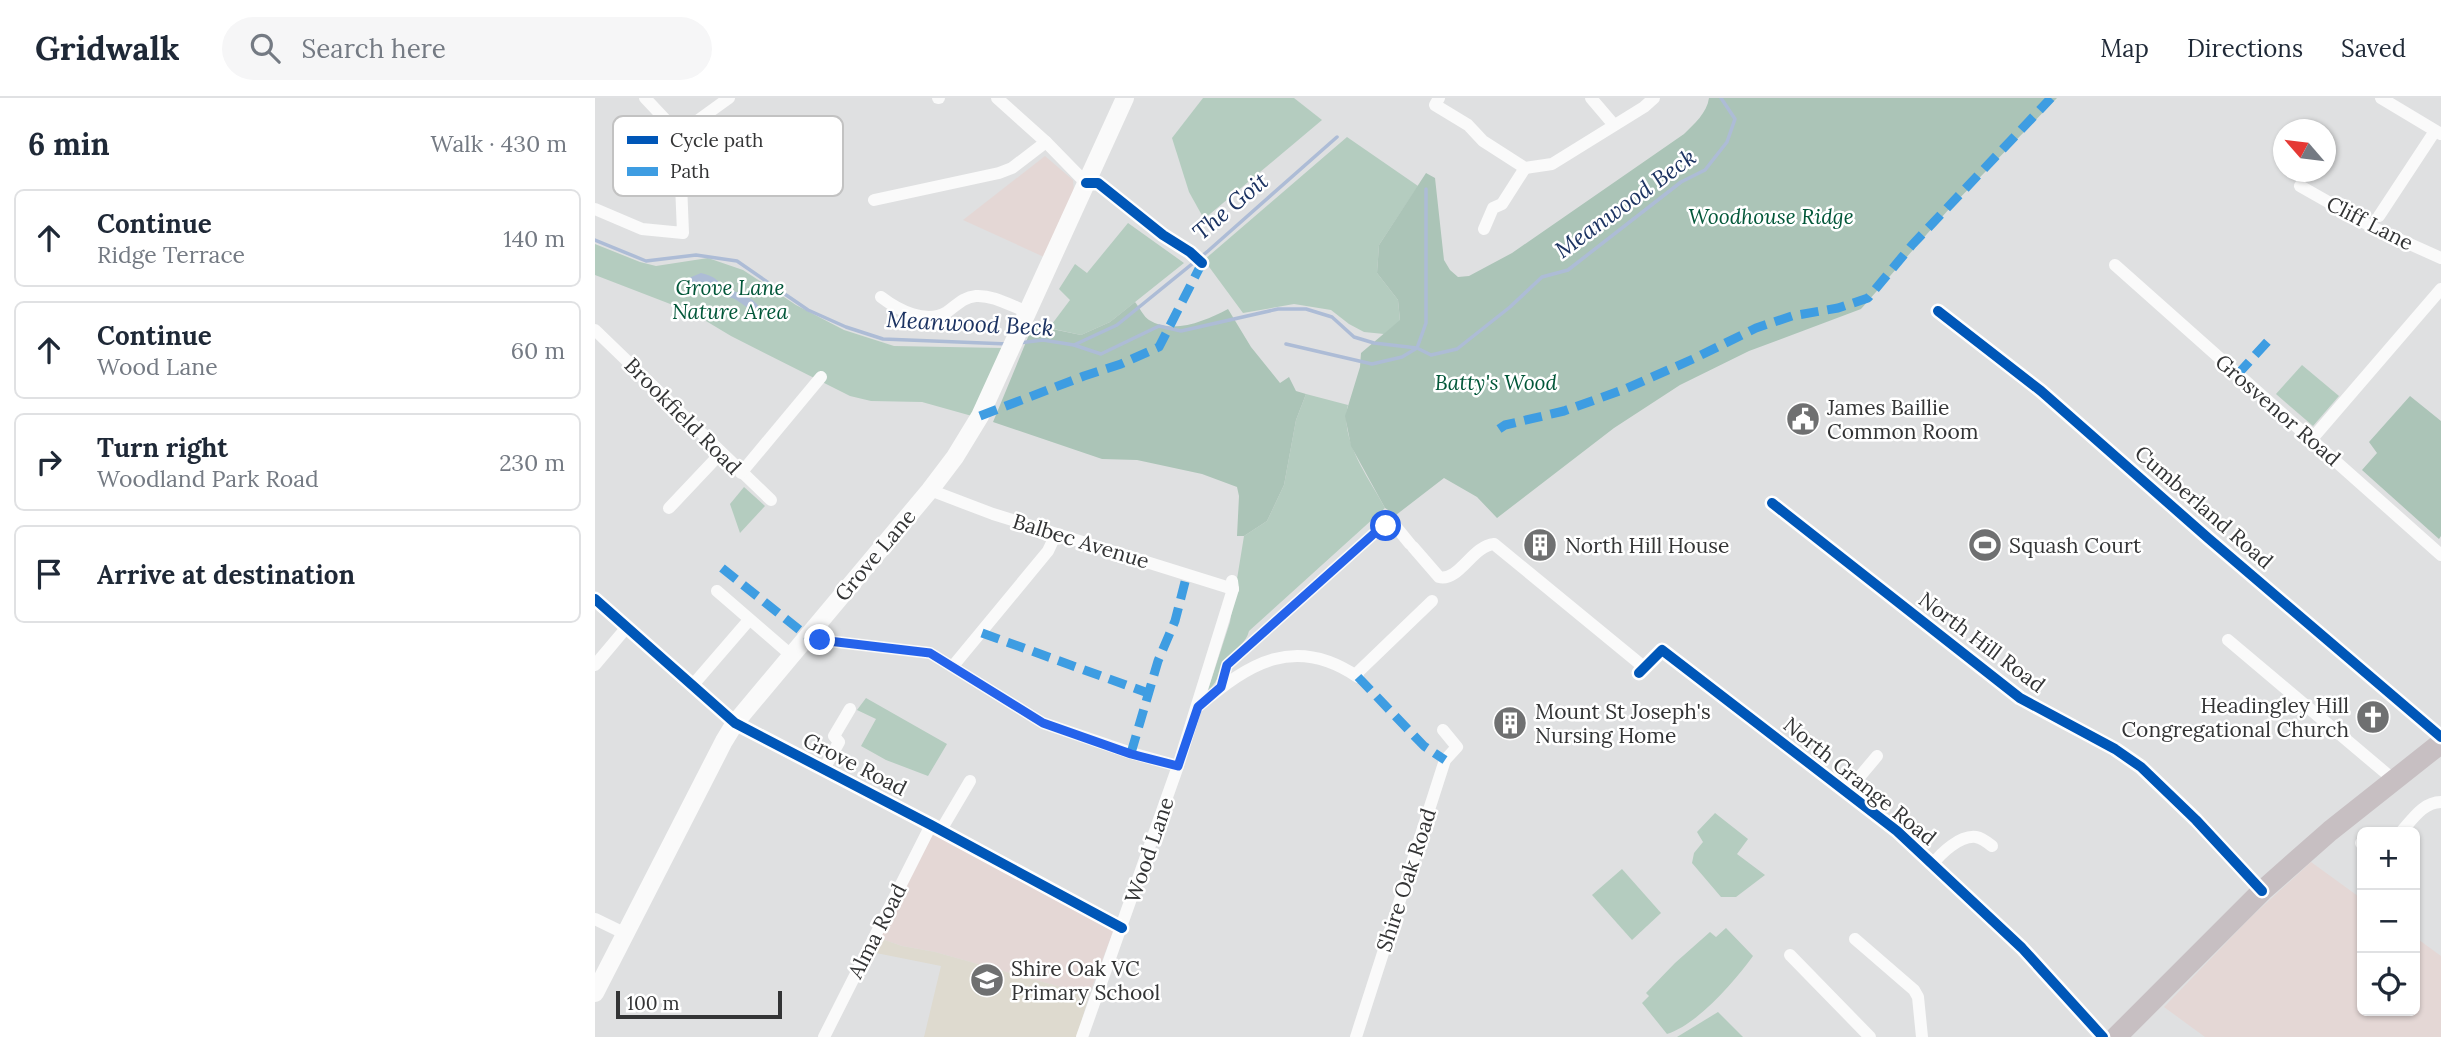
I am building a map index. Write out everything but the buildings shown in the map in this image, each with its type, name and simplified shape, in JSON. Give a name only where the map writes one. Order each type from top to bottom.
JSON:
[{"type":"highway","points":[[2116,1037],[2262,891],[2441,743]]},
{"type":"main road","name":"Grove Lane","points":[[595,993],[660,863],[735,723],[930,490],[955,457],[980,416],[1125,98]]},
{"type":"street","points":[[645,98],[662,116]]},
{"type":"street","points":[[704,116],[729,98]]},
{"type":"street","points":[[997,98],[1086,183]]},
{"type":"street","points":[[1439,98],[1435,105],[1468,125],[1483,141],[1525,168],[1552,164],[1644,107],[1654,98]]},
{"type":"street","points":[[1591,98],[1614,125]]},
{"type":"street","points":[[2379,216],[2438,132],[2381,98]]},
{"type":"street","points":[[874,200],[999,173],[1012,168],[1046,142]]},
{"type":"street","points":[[1484,229],[1493,208],[1503,204],[1525,168]]},
{"type":"street","name":"Cliff Lane","points":[[2300,186],[2374,228],[2441,258]]},
{"type":"street","points":[[595,209],[642,229],[683,233],[682,196]]},
{"type":"street","name":"Grosvenor Road","points":[[2115,264],[2441,555]]},
{"type":"street","points":[[2311,440],[2441,289]]},
{"type":"street","points":[[881,297],[922,317],[937,316],[972,296],[988,296],[1028,312]]},
{"type":"street","name":"Cumberland Road","points":[[1938,311],[2041,391],[2441,737]]},
{"type":"street","name":"Brookfield Road","points":[[595,330],[771,500]]},
{"type":"street","points":[[741,473],[821,377]]},
{"type":"street","points":[[669,508],[721,453]]},
{"type":"street","name":"Balbec Avenue","points":[[930,490],[1056,534],[1233,585]]},
{"type":"street","name":"North Hill Road","points":[[1772,503],[2020,698],[2115,749],[2141,767],[2196,820],[2262,891]]},
{"type":"street","name":"North Grange Road","points":[[1221,687],[1227,665],[1378,530],[1392,522],[1440,577],[1453,575],[1484,546],[1494,544],[1642,671],[1663,650],[1898,831],[2022,948],[2103,1037]]},
{"type":"street","points":[[953,666],[1048,551],[1056,534]]},
{"type":"street","name":"Wood Lane","points":[[1082,1037],[1198,707],[1233,585]]},
{"type":"street","points":[[717,591],[791,655]]},
{"type":"street","name":"Grove Road","points":[[595,599],[735,723],[1122,928]]},
{"type":"street","points":[[1198,707],[1221,687],[1255,664],[1296,656],[1326,660],[1356,676],[1432,601]]},
{"type":"street","points":[[692,686],[749,620]]},
{"type":"street","points":[[595,665],[627,628]]},
{"type":"street","points":[[807,636],[820,640],[930,653],[1043,723],[1131,754],[1178,766]]},
{"type":"street","points":[[2228,639],[2394,780]]},
{"type":"street","points":[[824,769],[839,742],[834,736],[851,709]]},
{"type":"street","name":"Shire Oak Road","points":[[1356,1037],[1445,760],[1457,747],[1443,730]]},
{"type":"street","points":[[1846,793],[1877,756]]},
{"type":"street","name":"Alma Road","points":[[824,1037],[936,828],[970,780]]},
{"type":"street","points":[[2406,827],[2424,807],[2441,802]]},
{"type":"street","points":[[1932,865],[1941,854],[1965,838],[1975,836],[1992,846]]},
{"type":"street","points":[[595,919],[626,934]]},
{"type":"street","points":[[1855,939],[1914,989],[1922,1037]]},
{"type":"street","points":[[1790,955],[1870,1037]]},
{"type":"shaded area","points":[[1045,156],[1073,180],[1074,192],[1044,257],[963,220]]},
{"type":"shaded area","points":[[934,832],[1114,929],[1089,995],[879,938]]},
{"type":"shaded area","points":[[2311,862],[2357,895],[2357,1016],[2420,1016],[2420,941],[2441,956],[2441,1037],[2205,1037],[2164,1007],[2250,918]]},
{"type":"shaded area","name":"Shire Oak VC Primary School","points":[[879,938],[1089,995],[1077,1037],[924,1037],[941,966],[871,952]]},
{"type":"green space","points":[[1203,98],[1294,98],[1322,120],[1204,219],[1189,192],[1172,138]]},
{"type":"green space","name":"Woodhouse Ridge","points":[[1709,98],[2057,98],[1949,209],[1861,309],[1749,351],[1680,385],[1614,428],[1497,518],[1477,497],[1444,478],[1396,515],[1385,508],[1351,446],[1345,416],[1360,367],[1361,353],[1400,320],[1398,300],[1377,273],[1379,245],[1426,173],[1435,178],[1444,260],[1458,277],[1469,276],[1512,253],[1684,134],[1703,113]]},
{"type":"green space","points":[[1347,137],[1418,186],[1379,245],[1377,273],[1398,300],[1400,321],[1384,334],[1364,332],[1331,310],[1294,304],[1243,313],[1204,260]]},
{"type":"green space","points":[[1128,223],[1184,263],[1110,322],[1081,335],[1049,328],[1070,300],[1059,289],[1075,264],[1087,273]]},
{"type":"green space","name":"Grove Lane Nature Area","points":[[595,244],[656,266],[708,258],[743,270],[796,305],[844,330],[894,346],[1003,348],[972,416],[922,402],[871,401],[850,396],[731,336],[691,312],[595,275]]},
{"type":"green space","points":[[1135,302],[1149,320],[1168,326],[1189,325],[1228,309],[1251,347],[1280,383],[1289,377],[1296,391],[1306,394],[1296,420],[1284,485],[1267,521],[1244,536],[1237,536],[1237,487],[1202,474],[1137,460],[1102,459],[993,422],[1033,325],[1081,335],[1110,322]]},
{"type":"green space","points":[[2302,365],[2339,396],[2313,426],[2276,394]]},
{"type":"green space","points":[[1306,394],[1348,405],[1346,418],[1352,445],[1385,508],[1249,631],[1208,690],[1230,622],[1244,536],[1267,521],[1284,485],[1296,420]]},
{"type":"green space","points":[[2410,396],[2441,421],[2439,539],[2362,470],[2377,453],[2369,442]]},
{"type":"green space","points":[[744,487],[765,506],[740,533],[730,504]]},
{"type":"green space","points":[[866,698],[947,744],[928,776],[886,760],[861,746],[876,719],[857,710]]},
{"type":"green space","points":[[1715,813],[1748,839],[1737,854],[1765,875],[1736,897],[1721,897],[1692,863],[1694,853],[1703,842],[1697,832]]},
{"type":"green space","points":[[1622,869],[1661,913],[1632,940],[1592,895]]},
{"type":"green space","points":[[1726,928],[1753,956],[1703,1012],[1667,1034],[1642,1003],[1649,996],[1646,993],[1710,932],[1716,937]]},
{"type":"green space","points":[[1718,1012],[1743,1037],[1677,1037]]},
{"type":"water","points":[[701,273],[713,278],[727,290],[749,298],[758,305],[763,315],[761,317],[735,299],[694,286],[689,278]]},
{"type":"waterway","name":"Meanwood Beck","points":[[1019,343],[1043,340],[1074,345],[1101,354],[1159,326],[1181,331],[1278,309],[1306,309],[1332,317],[1354,337],[1374,343],[1417,348],[1431,355],[1457,349],[1510,307],[1542,277],[1568,270],[1681,182],[1705,170],[1727,142],[1735,119],[1721,98]]},
{"type":"waterway","name":"The Goit","points":[[1074,345],[1117,325],[1208,251],[1337,137]]},
{"type":"waterway","points":[[1286,344],[1372,364],[1402,357],[1417,348],[1426,323],[1426,189]]},
{"type":"waterway","name":"Meanwood Beck","points":[[595,240],[646,261],[696,255],[737,261],[808,310],[846,327],[883,339],[1008,344]]},
{"type":"marked path","points":[[1499,429],[1505,425],[1564,411],[1625,389],[1756,328],[1792,316],[1838,308],[1868,298],[1912,245],[2051,98]]},
{"type":"marked path","points":[[980,416],[1121,364],[1159,347],[1202,263],[1199,260]]},
{"type":"marked path","points":[[2237,375],[2269,340]]},
{"type":"marked path","points":[[722,568],[807,636]]},
{"type":"marked path","points":[[1131,753],[1158,661],[1175,621],[1187,574]]},
{"type":"marked path","points":[[982,633],[1148,693]]},
{"type":"marked path","points":[[1358,677],[1424,746],[1445,760]]},
{"type":"cycle path","points":[[1086,183],[1098,183],[1202,263]]},
{"type":"cycle path","points":[[1938,311],[2041,391],[2441,737]]},
{"type":"cycle path","points":[[1772,503],[2020,698],[2115,749],[2141,767],[2196,820],[2262,891]]},
{"type":"cycle path","points":[[595,599],[735,723],[1122,928]]},
{"type":"cycle path","points":[[1639,673],[1662,650],[1897,831],[2022,948],[2103,1037]]},
{"type":"place","name":"James Baillie Common Room","points":[[1803,419]]},
{"type":"place","name":"North Hill House","points":[[1540,545]]},
{"type":"place","name":"Squash Court","points":[[1985,545]]},
{"type":"place","name":"Headingley Hill Congregational Church","points":[[2373,717]]},
{"type":"place","name":"Mount St Joseph's Nursing Home","points":[[1510,723]]},
{"type":"place","name":"Shire Oak VC Primary School","points":[[987,980]]},
{"type":"route","points":[[820,640],[930,653],[1043,723],[1131,754],[1178,766],[1198,707],[1221,687],[1227,665],[1378,530],[1386,526]]},
{"type":"park label","name":"Batty's Wood","points":[[1496,382]]}]
